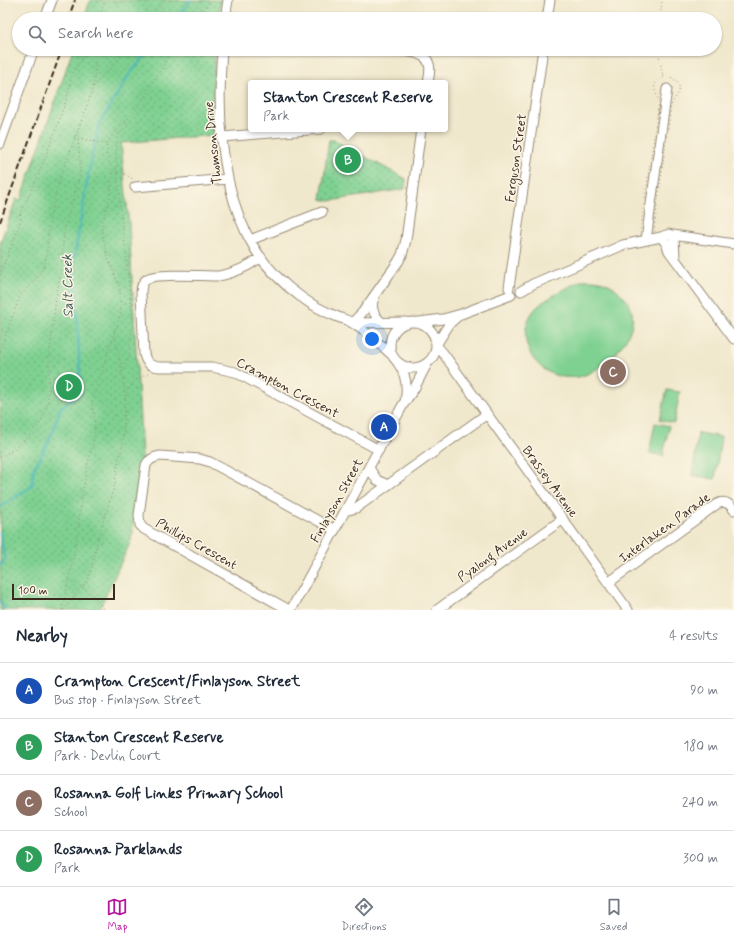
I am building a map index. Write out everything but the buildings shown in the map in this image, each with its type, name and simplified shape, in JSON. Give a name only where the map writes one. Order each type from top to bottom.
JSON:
[{"type":"street","points":[[48,12],[52,0]]},
{"type":"street","points":[[548,12],[550,0]]},
{"type":"street","points":[[0,144],[31,56]]},
{"type":"street","name":"Thomson Drive","points":[[222,56],[220,94],[222,137],[228,179],[236,209],[250,240],[261,257],[281,280],[302,298],[318,308],[352,323],[393,357]]},
{"type":"street","points":[[423,56],[426,58],[430,66],[428,80]]},
{"type":"street","name":"Ferguson Street","points":[[514,289],[512,271],[542,56]]},
{"type":"street","points":[[646,240],[667,89]]},
{"type":"street","points":[[222,137],[284,132]]},
{"type":"street","points":[[352,323],[374,297],[398,262],[405,247],[422,132]]},
{"type":"street","points":[[135,186],[228,179]]},
{"type":"street","points":[[250,240],[322,212]]},
{"type":"street","points":[[413,322],[425,325],[430,329],[435,338],[436,345],[434,354],[429,361],[421,366],[408,367],[401,364],[393,357],[390,345],[392,335],[398,327],[404,323],[413,322],[439,320],[461,314],[499,299],[514,289],[533,284],[623,245],[646,240],[691,239],[734,244]]},
{"type":"street","points":[[669,240],[675,257],[734,339]]},
{"type":"street","points":[[153,367],[147,362],[144,354],[141,288],[146,280],[160,276],[227,275],[244,268],[261,257]]},
{"type":"street","points":[[374,297],[372,302],[372,310],[380,321]]},
{"type":"street","points":[[436,345],[449,326],[461,314]]},
{"type":"street","name":"Thomson Drive","points":[[352,323],[380,321],[413,322]]},
{"type":"street","name":"Brassey Avenue","points":[[436,345],[628,610]]},
{"type":"street","name":"Finlayson Street","points":[[393,357],[402,368],[405,378],[406,390],[404,403]]},
{"type":"street","name":"Brassey Avenue","points":[[429,361],[442,359],[453,368]]},
{"type":"street","name":"Finlayson Street","points":[[290,610],[404,403],[414,390],[429,361]]},
{"type":"street","name":"Crampton Crescent","points":[[153,367],[212,367],[235,372],[379,450]]},
{"type":"street","points":[[345,511],[356,508],[487,414]]},
{"type":"street","name":"Phillips Crescent","points":[[290,610],[144,529],[140,525],[139,515],[146,465],[151,459],[160,456],[205,460],[335,530]]},
{"type":"street","points":[[369,468],[377,480],[388,485]]},
{"type":"street","name":"Interlaken Parade","points":[[608,582],[717,504],[723,502],[728,503],[734,510]]},
{"type":"street","name":"Pyalong Avenue","points":[[437,610],[563,519]]},
{"type":"path","points":[[101,12],[105,0]]},
{"type":"path","points":[[154,12],[165,0]]},
{"type":"path","points":[[202,12],[212,0]]},
{"type":"path","points":[[661,12],[662,0]]},
{"type":"path","points":[[0,275],[21,221],[20,212],[35,183],[56,130],[73,72],[83,56]]},
{"type":"path","points":[[0,351],[20,296],[39,276],[44,266],[58,181],[93,88],[95,69],[94,56]]},
{"type":"path","points":[[93,88],[121,56]]},
{"type":"path","points":[[62,610],[76,545],[80,503],[94,440],[95,424],[92,402],[121,312],[120,289],[107,255],[102,232],[102,223],[110,196],[112,173],[107,156],[107,144],[112,135],[138,108],[170,56]]},
{"type":"path","points":[[659,56],[663,77]]},
{"type":"path","points":[[122,373],[129,357],[134,319],[117,172],[117,137],[128,126],[125,122]]},
{"type":"path","points":[[74,137],[107,144]]},
{"type":"path","points":[[0,457],[21,444],[30,436],[41,422],[48,403],[49,358],[61,270],[64,232],[80,175],[78,138]]},
{"type":"path","points":[[112,173],[121,172],[130,176],[133,179],[135,186]]},
{"type":"path","points":[[120,303],[142,303]]},
{"type":"path","points":[[62,610],[88,580],[93,564],[97,541],[115,484],[118,462],[123,444],[125,396],[114,335]]},
{"type":"path","points":[[125,396],[135,380],[152,372],[153,367]]},
{"type":"path","points":[[68,580],[82,588],[100,602],[103,610]]},
{"type":"green space","points":[[90,0],[221,0],[219,12],[86,12]]},
{"type":"green space","points":[[71,56],[215,56],[213,100],[214,135],[121,143],[129,225],[142,455],[131,541],[99,610],[0,610],[0,244],[16,199],[21,200]]},
{"type":"green space","points":[[329,140],[334,140],[406,179],[405,189],[330,201],[321,199]]},
{"type":"green space","points":[[583,280],[594,280],[609,284],[626,300],[631,307],[632,312],[632,322],[629,333],[624,343],[616,353],[597,369],[578,377],[563,377],[554,375],[539,365],[529,352],[526,339],[526,326],[528,319],[536,308],[548,299]]},
{"type":"green space","points":[[667,390],[680,392],[674,423],[660,420]]},
{"type":"green space","points":[[655,423],[669,426],[663,456],[649,453]]},
{"type":"green space","points":[[698,433],[721,437],[715,479],[692,475]]},
{"type":"waterway","name":"Salt Creek","points":[[181,12],[191,0]]},
{"type":"waterway","name":"Salt Creek","points":[[0,507],[32,486],[33,471],[53,432],[60,408],[81,393],[74,260],[89,170],[99,125],[129,75],[144,56]]},
{"type":"waterway","name":"Salt Creek","points":[[0,532],[5,560],[0,566]]},
{"type":"waterway","name":"Salt Creek","points":[[0,601],[5,610]]},
{"type":"railway","points":[[71,12],[75,0]]},
{"type":"railway","points":[[0,222],[59,56]]},
{"type":"place","name":"Stanton Crescent Reserve","points":[[348,160]]},
{"type":"place","name":"Rosanna Golf Links Primary School","points":[[613,372]]},
{"type":"place","name":"Rosanna Parklands","points":[[69,387]]},
{"type":"place","name":"Crampton Crescent/Finlayson Street","points":[[384,427]]}]
